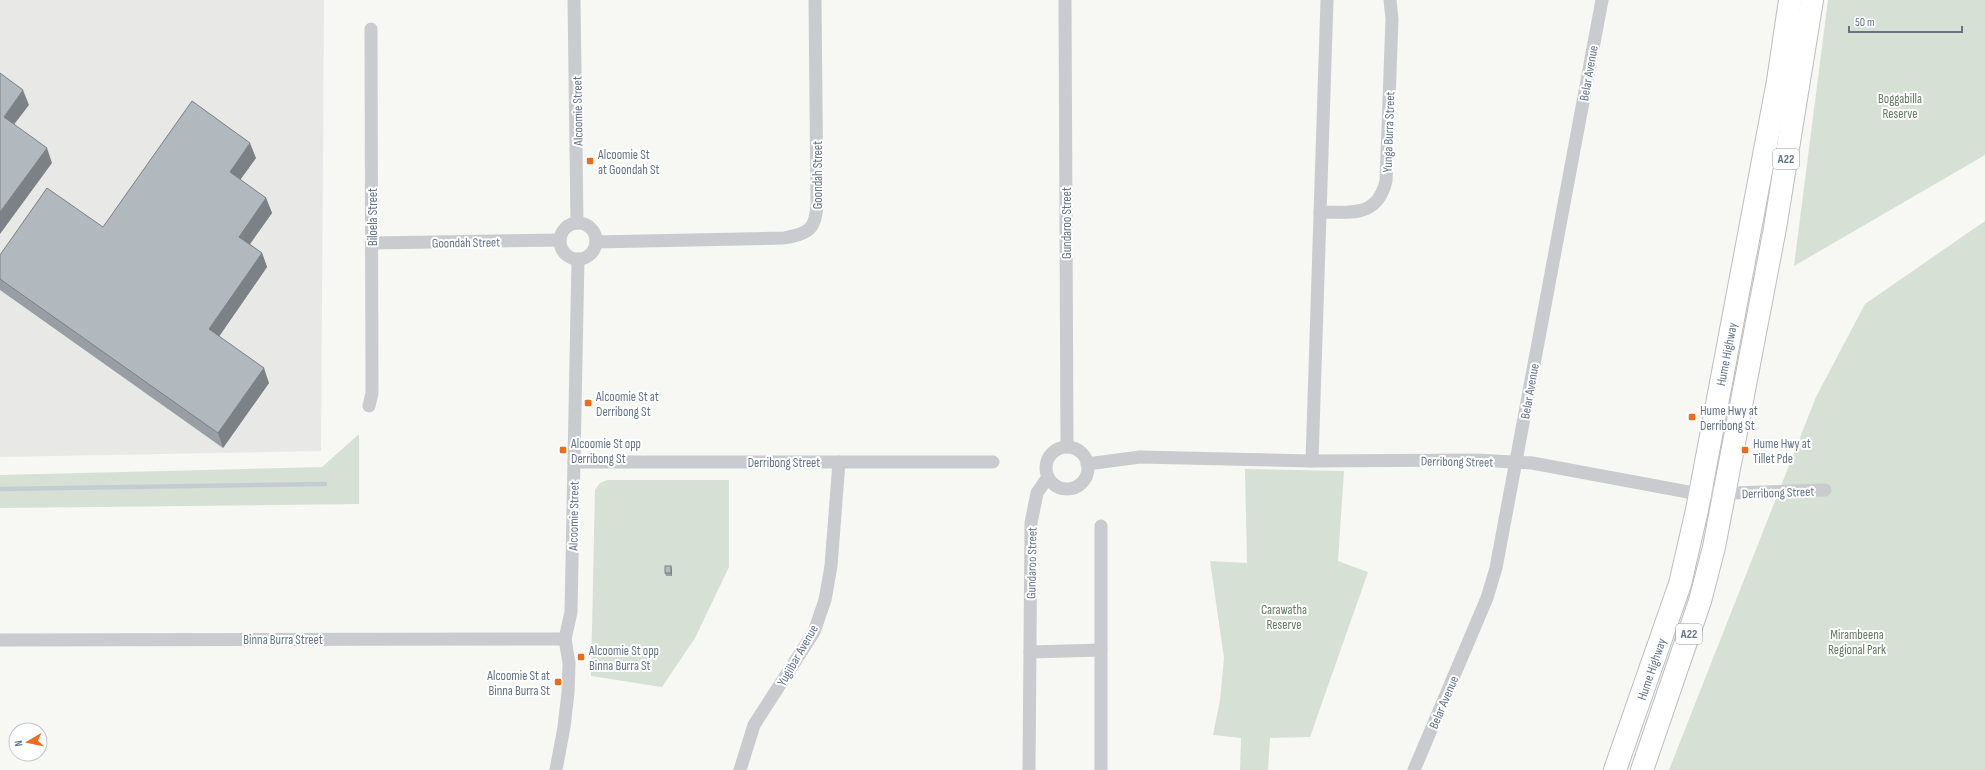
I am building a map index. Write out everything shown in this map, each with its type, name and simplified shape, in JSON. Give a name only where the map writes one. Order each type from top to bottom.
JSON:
[{"type":"highway","name":"Hume Highway","points":[[1615,770],[1680,584],[1697,510],[1778,81],[1790,0]]},
{"type":"highway","name":"Hume Highway","points":[[1642,770],[1700,601],[1714,547],[1775,228],[1812,0]]},
{"type":"street","name":"Alcoomie Street","points":[[574,0],[577,223]]},
{"type":"street","name":"Goondah Street","points":[[596,242],[784,238],[799,235],[810,230],[816,218],[818,203],[816,0]]},
{"type":"street","name":"Gundaroo Street","points":[[1065,0],[1067,447]]},
{"type":"street","points":[[1312,461],[1327,0]]},
{"type":"street","name":"Yunga Burra Street","points":[[1320,212],[1362,210],[1375,205],[1383,194],[1386,181],[1392,19],[1390,0]]},
{"type":"street","name":"Belar Avenue","points":[[1414,770],[1487,598],[1496,568],[1602,0]]},
{"type":"street","name":"Biloela Street","points":[[369,406],[372,393],[371,29]]},
{"type":"street","points":[[577,223],[583,224],[593,231],[596,242],[595,248],[588,256],[578,259],[567,256],[561,246],[560,240],[561,235],[567,226],[577,223]]},
{"type":"street","name":"Goondah Street","points":[[372,243],[560,240]]},
{"type":"street","name":"Alcoomie Street","points":[[556,770],[564,727],[568,693],[569,663],[565,639],[571,612],[578,259]]},
{"type":"street","points":[[1067,447],[1080,451],[1087,464],[1086,477],[1082,482],[1070,488],[1057,486],[1048,477],[1046,470],[1049,457],[1060,448],[1067,447]]},
{"type":"street","name":"Derribong Street","points":[[1087,464],[1140,457],[1312,461],[1477,460],[1544,465],[1699,494],[1824,490]]},
{"type":"street","name":"Derribong Street","points":[[574,462],[993,462]]},
{"type":"street","name":"Yugilbar Avenue","points":[[740,770],[754,725],[814,632],[825,600],[831,566],[839,462]]},
{"type":"street","name":"Gundaroo Street","points":[[1029,770],[1031,523],[1037,493],[1048,477]]},
{"type":"street","points":[[1101,526],[1101,770]]},
{"type":"street","name":"Binna Burra Street","points":[[0,640],[565,639]]},
{"type":"street","points":[[1030,652],[1101,650]]},
{"type":"shaded area","points":[[0,0],[324,0],[321,451],[0,457]]},
{"type":"green space","name":"Boggabilla Reserve","points":[[1828,0],[1985,0],[1985,155],[1794,266]]},
{"type":"green space","name":"Mirambeena Regional Park","points":[[1985,221],[1985,770],[1669,770],[1816,397],[1865,304]]},
{"type":"green space","points":[[359,434],[359,504],[0,508],[0,475],[322,467]]},
{"type":"green space","name":"Carawatha Reserve","points":[[1245,469],[1344,471],[1338,561],[1368,572],[1310,737],[1270,738],[1268,770],[1240,770],[1241,738],[1213,735],[1220,700],[1224,658],[1210,561],[1247,563]]},
{"type":"green space","points":[[607,480],[729,480],[729,567],[695,638],[662,687],[591,676],[595,490],[600,483]]},
{"type":"building","points":[[0,73],[23,90],[4,117],[47,148],[0,212]]},
{"type":"building","points":[[192,101],[250,143],[230,172],[266,198],[239,237],[262,253],[209,329],[264,368],[218,433],[0,279],[0,255],[47,188],[103,227]]},
{"type":"building","points":[[665,566],[671,566],[671,573],[665,573]]},
{"type":"waterway","points":[[0,489],[325,484]]},
{"type":"place","name":"Alcoomie St at Goondah St","points":[[590,161]]},
{"type":"place","name":"Alcoomie St at Derribong St","points":[[588,403]]},
{"type":"place","name":"Hume Hwy at Derribong St","points":[[1692,417]]},
{"type":"place","name":"Alcoomie St opp Derribong St","points":[[563,450]]},
{"type":"place","name":"Hume Hwy at Tillet Pde","points":[[1745,450]]},
{"type":"place","name":"Alcoomie St opp Binna Burra St","points":[[581,657]]},
{"type":"place","name":"Alcoomie St at Binna Burra St","points":[[558,682]]}]
